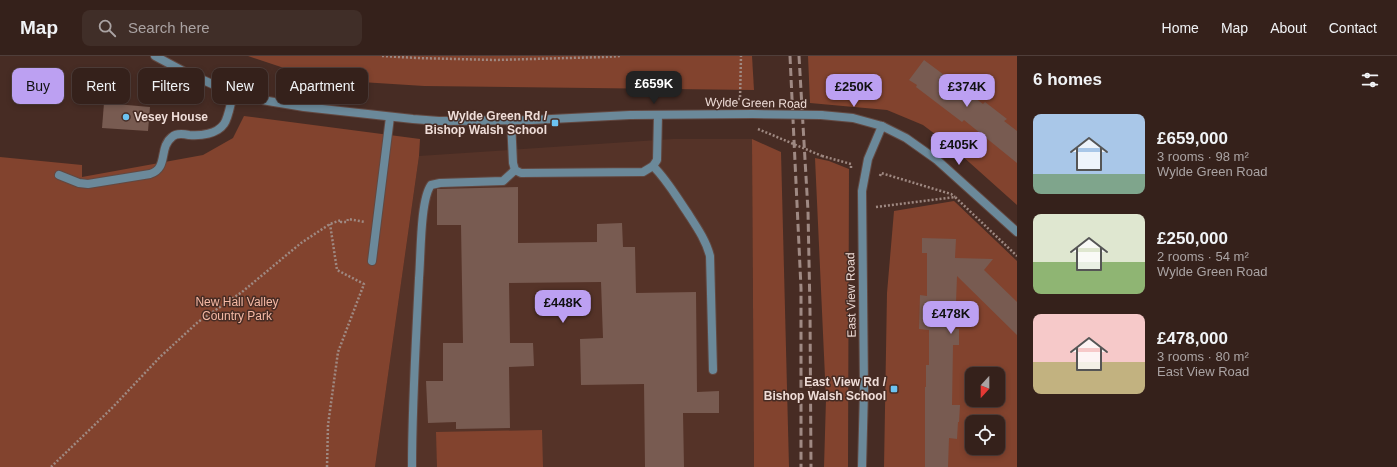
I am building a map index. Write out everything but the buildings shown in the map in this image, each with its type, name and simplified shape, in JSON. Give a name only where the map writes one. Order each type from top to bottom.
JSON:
[{"type":"street","name":"Wylde Green Road","points":[[155,56],[212,84]]},
{"type":"street","name":"Wylde Green Road","points":[[268,101],[390,117],[439,121],[511,120],[630,114],[821,115],[852,118],[882,126],[906,138],[938,160],[1017,232]]},
{"type":"street","points":[[59,175],[79,183],[88,184],[156,172],[161,166],[167,141],[173,135],[201,135],[221,127],[226,119],[230,104]]},
{"type":"street","points":[[515,170],[522,173],[643,172],[653,166],[657,160],[658,115]]},
{"type":"street","points":[[372,260],[390,117]]},
{"type":"street","points":[[511,120],[513,163],[515,170]]},
{"type":"street","name":"East View Road","points":[[862,467],[864,390],[862,191],[868,159],[882,126]]},
{"type":"street","points":[[653,166],[664,178],[702,235],[708,248],[710,256],[713,370]]},
{"type":"street","points":[[412,467],[412,419],[424,200],[431,184],[503,181],[515,170]]},
{"type":"path","points":[[382,56],[495,60],[605,58],[620,56]]},
{"type":"path","points":[[732,100],[740,99],[741,56]]},
{"type":"path","points":[[758,129],[822,156],[851,164],[851,170]]},
{"type":"path","points":[[878,180],[881,173],[951,194],[1017,256]]},
{"type":"path","points":[[862,208],[955,197]]},
{"type":"path","points":[[877,200],[877,207]]},
{"type":"path","points":[[51,467],[112,408],[160,357],[198,322],[242,292],[301,243],[330,224],[341,220],[341,222],[347,222],[348,219],[377,225]]},
{"type":"path","points":[[327,467],[328,425],[338,352],[364,284],[337,270],[330,224]]},
{"type":"shaded area","points":[[673,139],[752,139],[754,467],[375,467],[419,156]]},
{"type":"green space","points":[[248,56],[752,56],[754,90],[424,86],[368,82],[368,68],[284,68]]},
{"type":"green space","points":[[808,56],[1017,56],[1017,205],[951,146],[923,125],[887,110],[810,103]]},
{"type":"green space","name":"New Hall Valley Country Park","points":[[244,116],[420,139],[419,156],[375,467],[0,467],[0,157],[82,165],[82,177],[203,155],[233,138]]},
{"type":"green space","points":[[752,139],[781,152],[789,467],[754,467]]},
{"type":"green space","points":[[815,158],[829,161],[849,169],[848,467],[824,467],[826,399]]},
{"type":"green space","points":[[954,201],[1017,261],[1017,467],[884,467],[887,293],[894,211]]},
{"type":"green space","points":[[542,430],[543,467],[437,467],[436,432]]},
{"type":"railway","points":[[790,56],[801,288],[801,467]]},
{"type":"railway","points":[[799,56],[808,211],[811,467]]},
{"type":"place","name":"Vesey House","points":[[126,117]]},
{"type":"place","name":"Wylde Green Rd / Bishop Walsh School","points":[[555,123]]},
{"type":"place","name":"East View Rd / Bishop Walsh School","points":[[894,389]]}]
